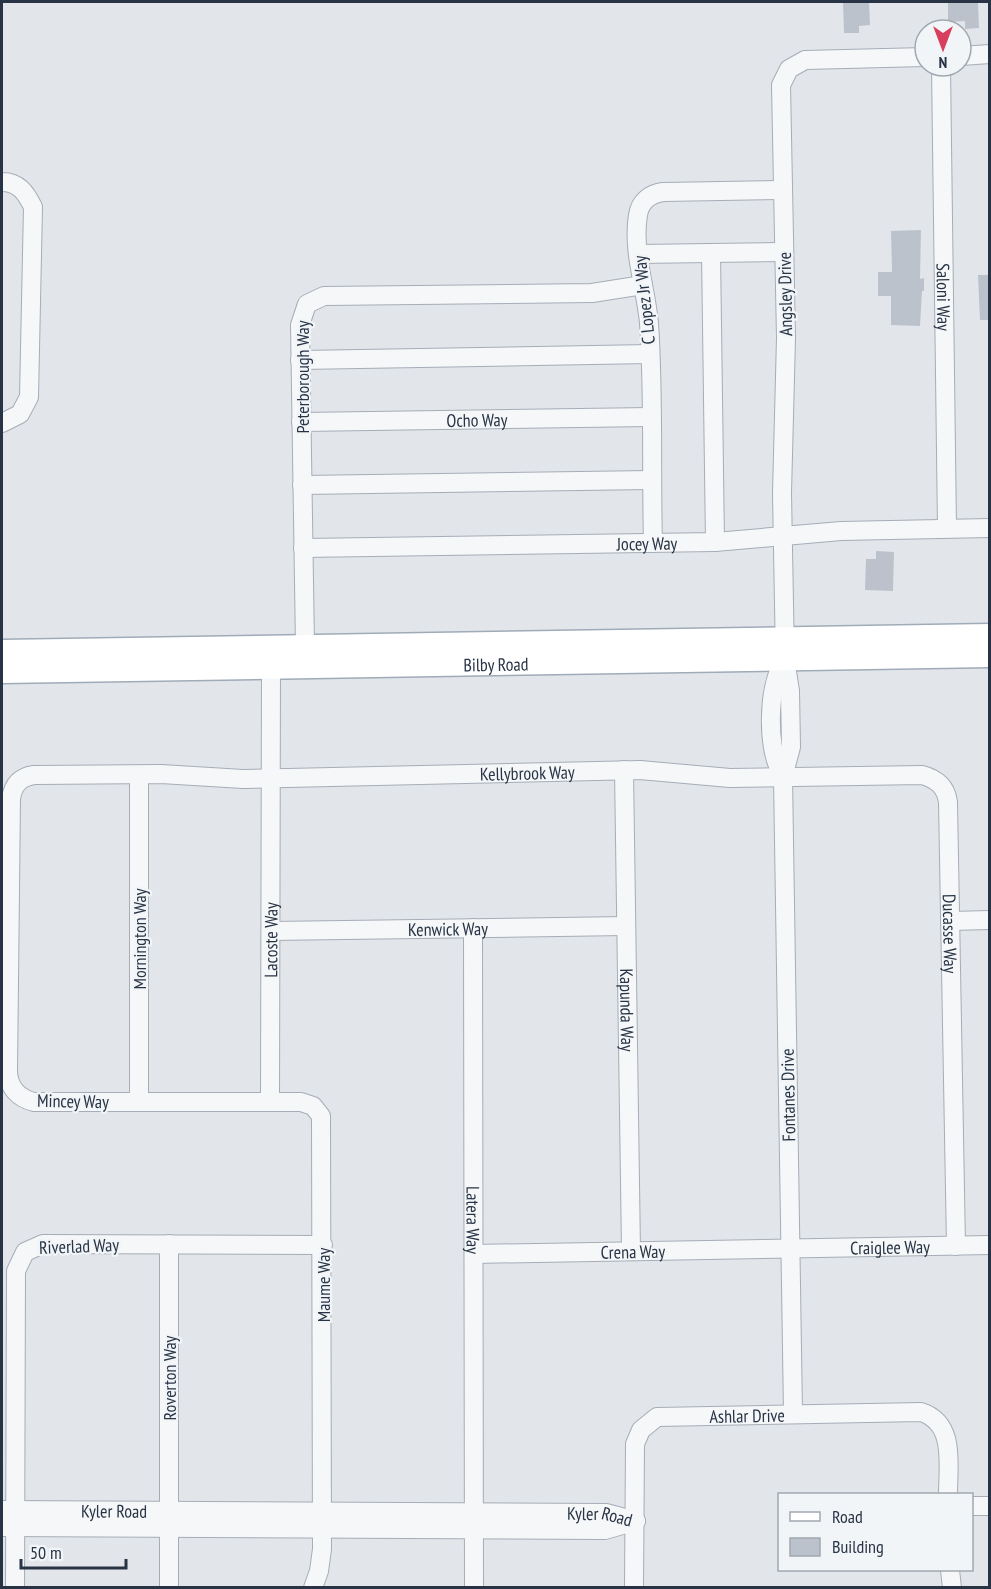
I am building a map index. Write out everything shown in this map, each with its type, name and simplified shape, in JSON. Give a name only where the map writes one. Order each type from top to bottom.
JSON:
[{"type":"main road","name":"Bilby Road","points":[[2,672],[271,666],[785,649],[990,635]]},
{"type":"main road","name":"Bilby Road","points":[[2,651],[305,646],[785,649],[990,656]]},
{"type":"street","points":[[973,55],[990,54]]},
{"type":"street","name":"Angsley Drive","points":[[785,649],[782,457],[786,338],[781,85],[789,69],[799,62],[811,59],[913,57]]},
{"type":"street","name":"Saloni Way","points":[[940,78],[947,528]]},
{"type":"street","points":[[2,182],[9,182],[25,191],[33,207],[29,397],[20,414],[2,423]]},
{"type":"street","name":"C Lopez Jr Way","points":[[652,543],[650,354],[638,254],[638,212],[644,201],[656,193],[783,190]]},
{"type":"street","points":[[638,254],[784,252]]},
{"type":"street","points":[[711,253],[715,542]]},
{"type":"street","name":"Peterborough Way","points":[[305,646],[300,317],[307,304],[324,296],[592,293],[643,285]]},
{"type":"street","points":[[300,360],[650,354]]},
{"type":"street","name":"Ocho Way","points":[[301,422],[651,417]]},
{"type":"street","points":[[302,485],[651,480]]},
{"type":"street","name":"Jocey Way","points":[[303,548],[715,542],[852,531],[990,528]]},
{"type":"street","name":"Fontanes Drive","points":[[785,649],[789,680],[791,747],[783,777],[793,1413]]},
{"type":"street","name":"Lacoste Way","points":[[270,1102],[271,666]]},
{"type":"street","name":"Kellybrook Way","points":[[271,778],[624,770],[665,771],[712,777],[783,777]]},
{"type":"street","name":"Kapunda Way","points":[[624,770],[631,1251]]},
{"type":"street","name":"Mincey Way","points":[[270,1102],[34,1102],[23,1098],[14,1090],[8,1072],[11,799],[15,786],[23,778],[33,775],[271,778]]},
{"type":"street","name":"Mornington Way","points":[[139,775],[139,1102]]},
{"type":"street","name":"Ducasse Way","points":[[783,777],[922,775],[940,784],[948,802],[956,1246]]},
{"type":"street","points":[[950,921],[990,920]]},
{"type":"street","name":"Kenwick Way","points":[[271,931],[626,926]]},
{"type":"street","name":"Latera Way","points":[[473,928],[476,1521],[474,1587]]},
{"type":"street","name":"Maume Way","points":[[270,1102],[307,1103],[321,1116],[322,1520],[321,1560],[313,1587]]},
{"type":"street","name":"Riverlad Way","points":[[8,1518],[16,1271],[20,1258],[30,1248],[43,1244],[323,1245]]},
{"type":"street","name":"Roverton Way","points":[[169,1244],[169,1587]]},
{"type":"street","name":"Craiglee Way","points":[[790,1248],[990,1245]]},
{"type":"street","name":"Crena Way","points":[[474,1254],[790,1248]]},
{"type":"street","name":"Ashlar Drive","points":[[634,1587],[635,1444],[641,1430],[651,1420],[670,1415],[914,1412],[928,1414],[939,1422],[946,1436],[948,1493]]},
{"type":"street","points":[[973,1506],[990,1506]]},
{"type":"street","points":[[8,1518],[15,1587]]},
{"type":"street","name":"Kyler Road","points":[[8,1518],[476,1521],[606,1530],[636,1521]]},
{"type":"street","points":[[950,1571],[952,1587]]},
{"type":"building","points":[[843,2],[869,2],[870,25],[859,26],[859,33],[844,33]]},
{"type":"building","points":[[948,2],[978,2],[979,28],[973,28],[973,18],[948,18]]},
{"type":"building","points":[[921,230],[920,279],[924,278],[924,291],[922,291],[920,326],[891,325],[891,296],[878,296],[878,272],[892,272],[891,231]]},
{"type":"building","points":[[978,275],[990,275],[990,320],[980,320]]},
{"type":"building","points":[[876,551],[894,552],[893,591],[865,590],[866,559],[876,559]]}]
